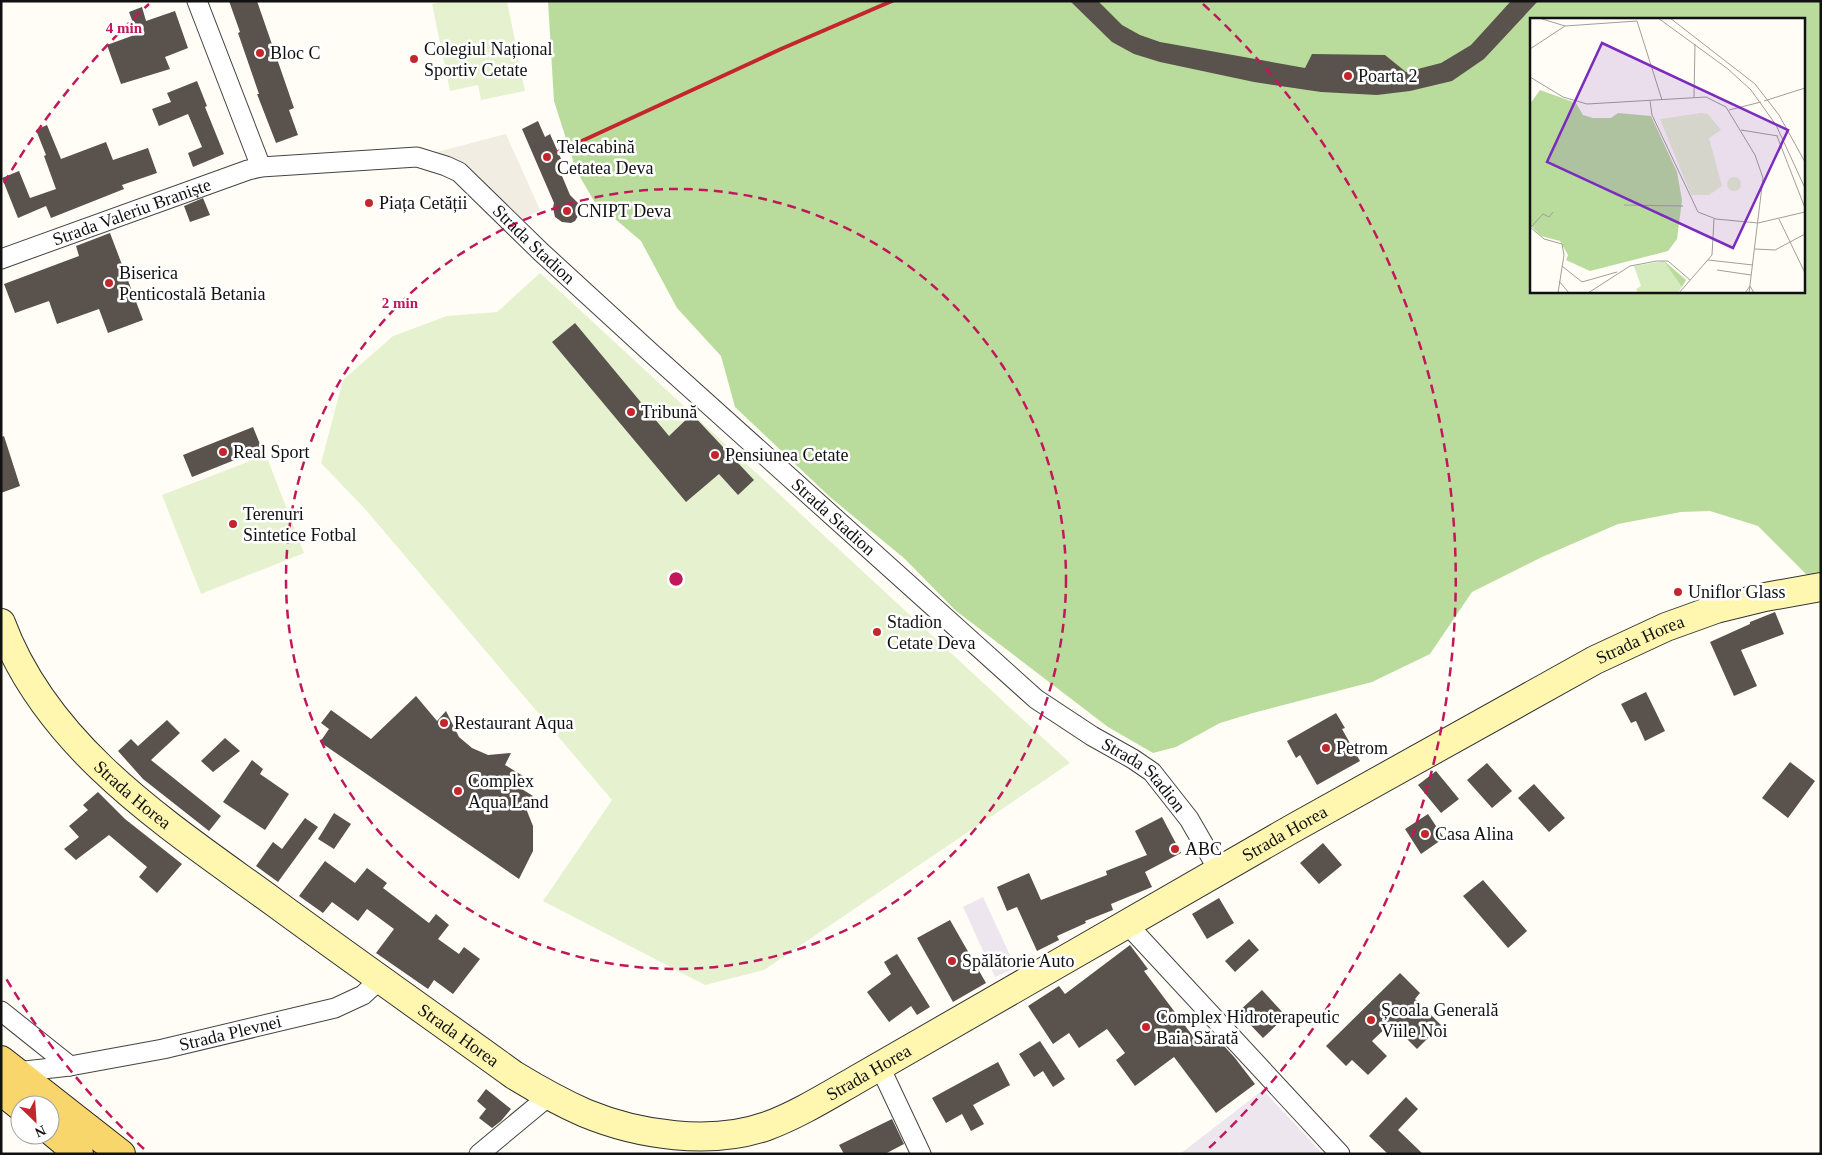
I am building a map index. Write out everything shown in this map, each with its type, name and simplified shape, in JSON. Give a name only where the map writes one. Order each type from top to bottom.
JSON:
[{"type":"main road","name":"Strada Horea","points":[[1,624],[10,649],[28,680],[69,733],[101,768],[177,831],[514,1075],[549,1096],[586,1113],[642,1130],[672,1135],[705,1136],[738,1134],[766,1126],[791,1115],[880,1067],[1219,871],[1595,660],[1657,631],[1716,609],[1765,597],[1821,587]]},
{"type":"main road","points":[[6,1074],[15,1095]]},
{"type":"main road","points":[[6,1074],[122,1154]]},
{"type":"main road","points":[[60,1138],[79,1154]]},
{"type":"street","points":[[197,1],[262,167]]},
{"type":"street","name":"Strada Stadion","points":[[262,167],[417,157],[446,166],[465,176],[541,252],[648,352],[1036,699],[1152,772],[1189,819],[1219,871]]},
{"type":"street","name":"Strada Valeriu Braniște","points":[[1,259],[248,170],[262,167]]},
{"type":"street","points":[[1127,924],[1340,1154]]},
{"type":"street","name":"Strada Plevnei","points":[[6,1074],[70,1066],[163,1049],[335,1008],[363,995],[375,984],[379,977]]},
{"type":"street","points":[[1,1010],[70,1066]]},
{"type":"street","points":[[880,1067],[922,1154]]},
{"type":"street","points":[[479,1154],[549,1096]]},
{"type":"shaded area","points":[[506,134],[540,210],[519,221],[437,152]]},
{"type":"shaded area","points":[[983,897],[1016,968],[995,977],[963,907]]},
{"type":"shaded area","points":[[1263,1090],[1323,1154],[1180,1154]]},
{"type":"green space","points":[[445,1],[507,1],[525,91],[481,100],[478,85],[450,91],[432,4]]},
{"type":"green space","points":[[548,1],[1821,1],[1821,577],[1810,578],[1758,526],[1710,511],[1681,512],[1618,524],[1542,557],[1472,592],[1430,654],[1372,682],[1220,723],[1176,747],[1153,753],[1108,727],[955,610],[905,559],[830,497],[735,407],[721,356],[677,308],[641,241],[594,201],[576,170],[554,101]]},
{"type":"green space","points":[[540,273],[1070,763],[764,970],[705,985],[543,901],[612,800],[366,510],[321,463],[343,380],[393,336],[447,316],[497,312]]},
{"type":"green space","name":"Terenuri Sintetice Fotbal","points":[[266,455],[304,553],[201,594],[162,495]]},
{"type":"building","points":[[229,1],[257,1],[294,108],[289,110],[298,135],[276,143],[257,94],[259,94]]},
{"type":"building","points":[[1070,1],[1098,1],[1122,25],[1140,35],[1160,42],[1305,68],[1312,54],[1385,55],[1406,72],[1441,63],[1471,45],[1511,1],[1538,1],[1484,59],[1452,81],[1410,91],[1377,95],[1321,92],[1254,82],[1160,62],[1134,54],[1112,42]]},
{"type":"building","points":[[142,7],[146,21],[175,11],[188,48],[165,57],[170,69],[121,84],[107,45],[137,34],[129,12]]},
{"type":"building","points":[[197,81],[207,106],[205,107],[224,154],[193,167],[188,153],[202,147],[188,114],[159,126],[152,109],[171,102],[167,93]]},
{"type":"building","name":"Telecabină Cetatea Deva","points":[[538,121],[545,137],[550,134],[562,161],[557,164],[570,195],[579,204],[580,213],[575,221],[571,223],[562,222],[555,217],[554,203],[522,129]]},
{"type":"building","points":[[47,125],[61,159],[106,142],[113,160],[148,148],[157,173],[122,185],[124,189],[51,218],[46,206],[18,218],[2,178],[19,171],[30,198],[56,189],[36,130]]},
{"type":"building","points":[[203,198],[210,215],[190,222],[184,206]]},
{"type":"building","points":[[110,233],[143,320],[108,333],[99,309],[57,324],[49,301],[15,313],[4,284],[79,256],[76,246]]},
{"type":"building","name":"Tribună","points":[[575,323],[669,436],[692,414],[754,480],[738,495],[719,474],[686,502],[552,342]]},
{"type":"building","name":"Real Sport","points":[[253,427],[262,449],[192,477],[183,455]]},
{"type":"building","points":[[4,436],[20,486],[1,493],[1,437]]},
{"type":"building","points":[[1775,612],[1784,634],[1741,650],[1757,686],[1734,696],[1710,642]]},
{"type":"building","points":[[1646,692],[1665,731],[1645,741],[1636,721],[1631,723],[1621,704]]},
{"type":"building","name":"Complex Aqua Land","points":[[416,696],[437,721],[446,711],[459,737],[472,748],[488,755],[511,753],[505,765],[523,776],[517,786],[533,796],[527,811],[533,826],[533,851],[519,879],[320,742],[329,729],[321,723],[331,710],[371,739]]},
{"type":"building","points":[[1336,713],[1345,728],[1342,729],[1360,761],[1317,785],[1300,755],[1296,758],[1287,741]]},
{"type":"building","points":[[167,720],[180,733],[151,760],[221,816],[209,831],[143,779],[118,751],[131,739],[138,746]]},
{"type":"building","points":[[225,738],[240,751],[213,772],[201,761]]},
{"type":"building","points":[[252,760],[263,769],[260,774],[289,794],[265,830],[223,802]]},
{"type":"building","points":[[1790,762],[1815,781],[1788,818],[1762,798]]},
{"type":"building","points":[[1487,763],[1512,791],[1492,808],[1467,780]]},
{"type":"building","points":[[1436,771],[1459,799],[1441,813],[1418,785]]},
{"type":"building","points":[[1534,784],[1565,818],[1549,832],[1518,798]]},
{"type":"building","points":[[98,792],[125,819],[182,864],[157,893],[139,877],[147,867],[109,835],[76,860],[64,849],[79,837],[69,826],[88,810],[83,805]]},
{"type":"building","points":[[334,813],[351,824],[334,849],[318,839]]},
{"type":"building","name":"Casa Alina","points":[[1428,814],[1444,838],[1421,854],[1405,829]]},
{"type":"building","points":[[1162,817],[1181,853],[1145,872],[1152,887],[1111,904],[1113,910],[1085,921],[1086,923],[1057,936],[1059,940],[1037,951],[1017,907],[1007,911],[997,887],[1029,873],[1041,900],[1107,875],[1106,871],[1147,855],[1135,831]]},
{"type":"building","points":[[305,818],[318,827],[278,882],[256,866],[273,842],[282,849]]},
{"type":"building","points":[[1323,843],[1342,865],[1319,884],[1300,863]]},
{"type":"building","points":[[325,861],[355,883],[367,868],[387,883],[383,888],[429,923],[436,914],[449,925],[438,939],[459,954],[464,947],[480,959],[453,994],[434,980],[428,989],[376,953],[394,929],[367,909],[358,921],[332,902],[323,913],[299,896]]},
{"type":"building","points":[[1483,880],[1527,931],[1508,948],[1463,896]]},
{"type":"building","points":[[1219,898],[1234,923],[1207,939],[1192,914]]},
{"type":"building","name":"Spălătorie Auto","points":[[950,920],[986,983],[953,1002],[917,938]]},
{"type":"building","points":[[1249,939],[1259,950],[1235,972],[1225,961]]},
{"type":"building","name":"Complex Hidroterapeutic Baia Sărată","points":[[1130,945],[1148,969],[1144,971],[1201,1047],[1215,1036],[1255,1084],[1216,1113],[1174,1057],[1135,1086],[1116,1060],[1125,1053],[1107,1029],[1079,1048],[1069,1033],[1053,1044],[1028,1006],[1059,986],[1065,994]]},
{"type":"building","points":[[897,954],[930,1007],[917,1015],[911,1006],[889,1022],[867,992],[891,974],[884,962]]},
{"type":"building","points":[[1400,973],[1420,993],[1415,999],[1441,1025],[1417,1049],[1391,1023],[1372,1041],[1387,1056],[1368,1075],[1352,1060],[1346,1066],[1326,1046]]},
{"type":"building","points":[[1262,990],[1286,1016],[1263,1038],[1238,1012]]},
{"type":"building","points":[[1040,1041],[1065,1079],[1053,1087],[1043,1071],[1034,1077],[1019,1054]]},
{"type":"building","points":[[998,1062],[1010,1085],[973,1105],[984,1124],[971,1131],[962,1114],[946,1123],[932,1098]]},
{"type":"building","points":[[486,1089],[511,1109],[492,1128],[479,1118],[486,1109],[477,1101]]},
{"type":"building","points":[[1406,1097],[1418,1109],[1398,1130],[1423,1154],[1388,1154],[1369,1136]]},
{"type":"building","points":[[892,1119],[904,1144],[885,1154],[844,1154],[839,1145]]},
{"type":"railway","points":[[558,152],[781,49],[892,1]]},
{"type":"place","name":"Bloc C","points":[[260,53]]},
{"type":"place","name":"Colegiul Național Sportiv Cetate","points":[[414,59]]},
{"type":"place","name":"Poarta 2","points":[[1348,76]]},
{"type":"place","name":"Telecabină Cetatea Deva","points":[[547,157]]},
{"type":"place","name":"Piața Cetății","points":[[369,203]]},
{"type":"place","name":"CNIPT Deva","points":[[567,211]]},
{"type":"place","name":"Biserica Penticostală Betania","points":[[109,283]]},
{"type":"place","name":"Tribună","points":[[631,412]]},
{"type":"place","name":"Real Sport","points":[[223,452]]},
{"type":"place","name":"Pensiunea Cetate","points":[[715,455]]},
{"type":"place","name":"Terenuri Sintetice Fotbal","points":[[233,524]]},
{"type":"place","name":"Uniflor Glass","points":[[1678,592]]},
{"type":"place","name":"Stadion Cetate Deva","points":[[877,632]]},
{"type":"place","name":"Restaurant Aqua","points":[[444,723]]},
{"type":"place","name":"Petrom","points":[[1326,748]]},
{"type":"place","name":"Complex Aqua Land","points":[[458,791]]},
{"type":"place","name":"Casa Alina","points":[[1425,834]]},
{"type":"place","name":"ABC","points":[[1175,849]]},
{"type":"place","name":"Spălătorie Auto","points":[[952,961]]},
{"type":"place","name":"Școala Generală Viile Noi","points":[[1371,1020]]},
{"type":"place","name":"Complex Hidroterapeutic Baia Sărată","points":[[1146,1027]]}]
